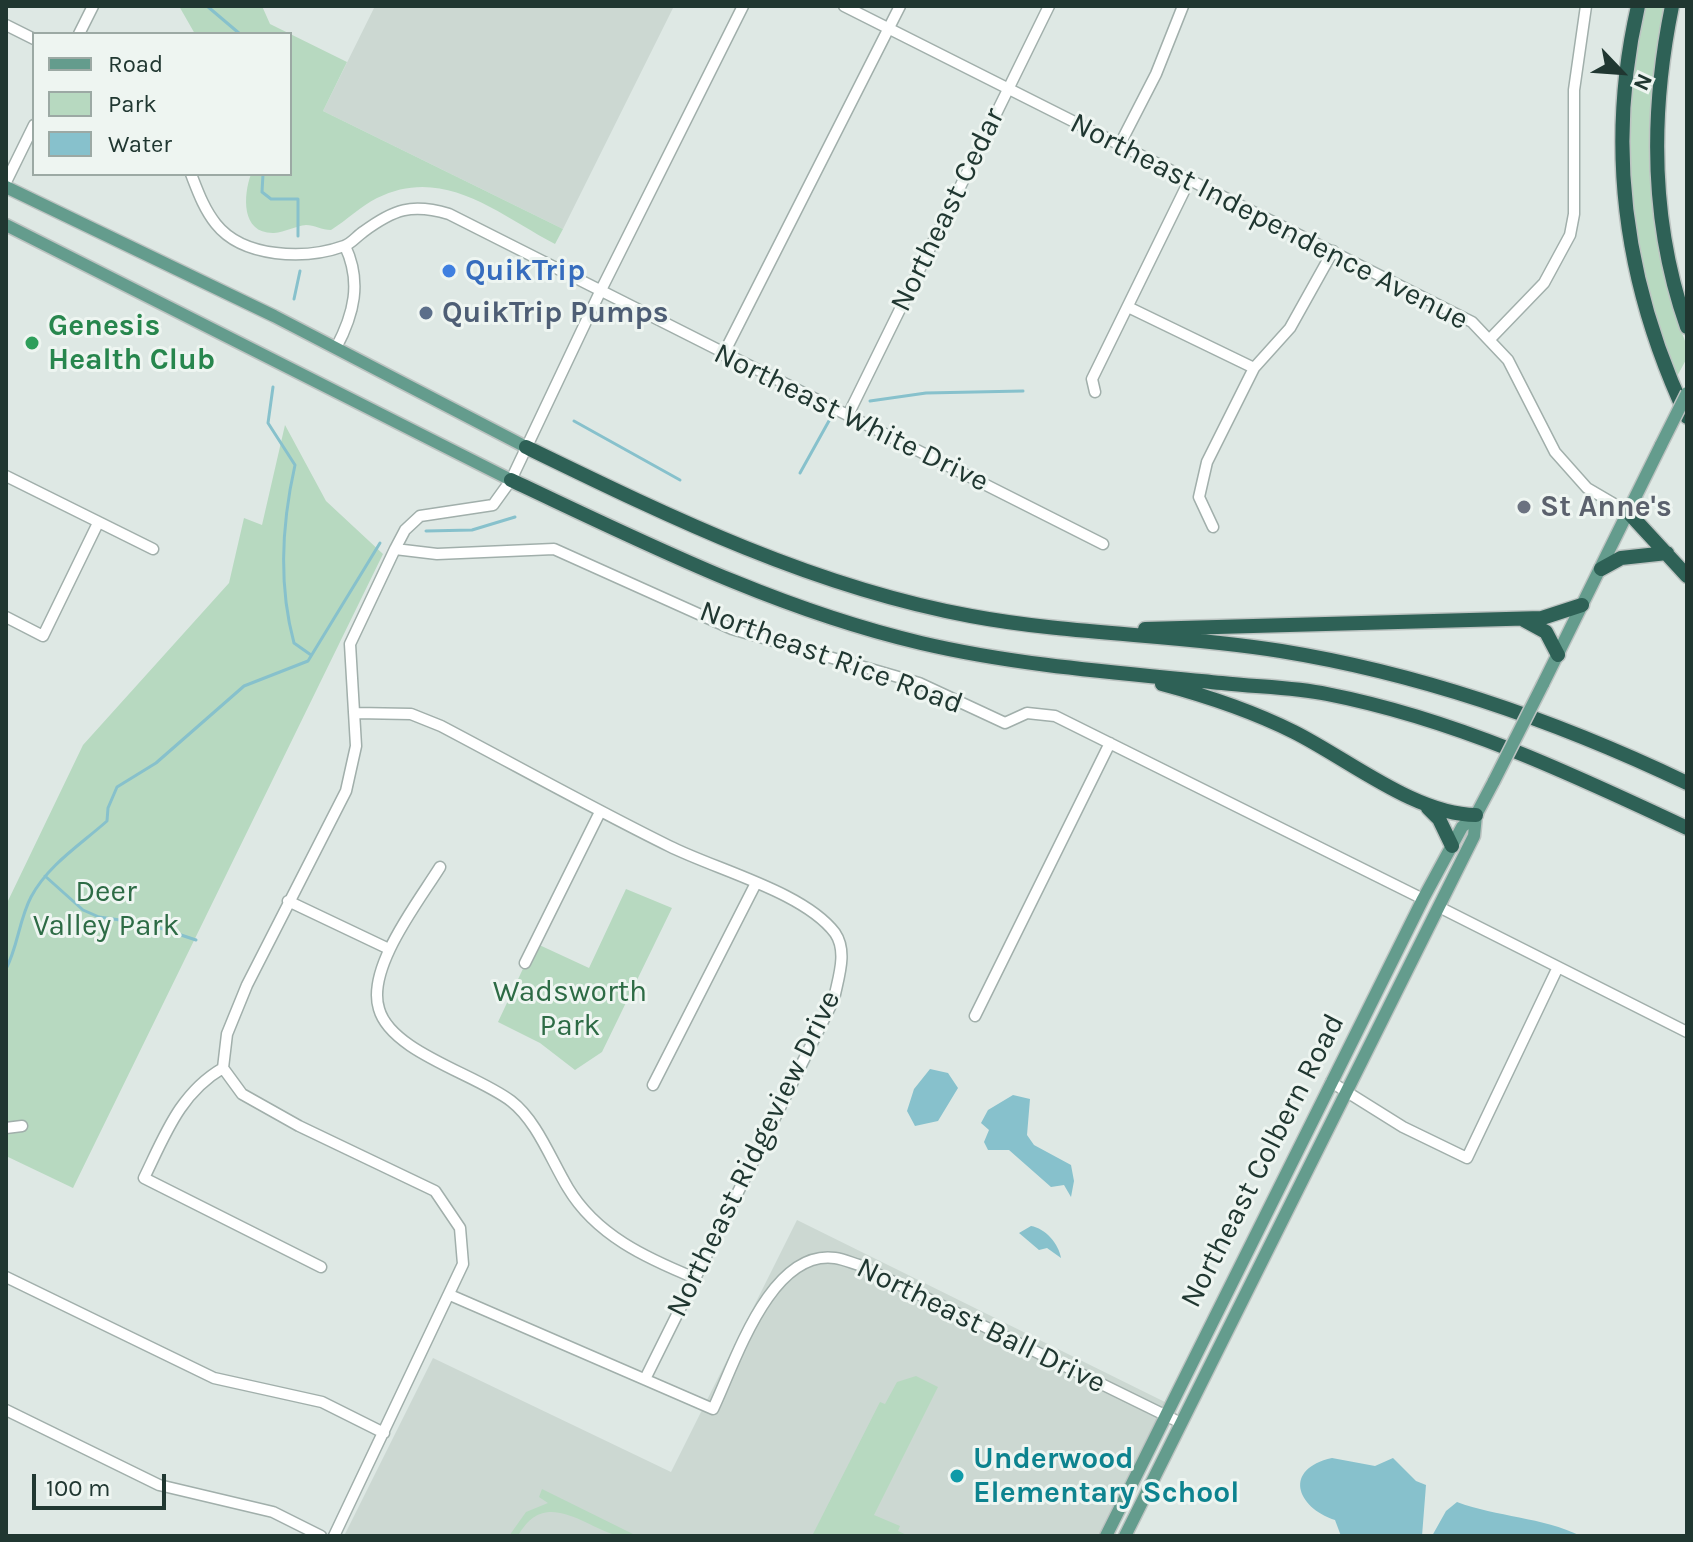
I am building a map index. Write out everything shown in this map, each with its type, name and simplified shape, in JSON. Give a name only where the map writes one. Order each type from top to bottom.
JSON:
[{"type":"highway","points":[[1638,6],[1626,69],[1621,126],[1624,191],[1643,308],[1666,372],[1687,417]]},
{"type":"highway","points":[[1672,6],[1656,111],[1656,163],[1667,257],[1687,327]]},
{"type":"highway","points":[[526,447],[666,515],[787,567],[971,617],[1278,650],[1420,680],[1561,727],[1687,783]]},
{"type":"highway","points":[[511,480],[710,573],[852,624],[921,643],[1008,660],[1324,693],[1397,710],[1466,730],[1530,755],[1687,828]]},
{"type":"highway","points":[[1628,512],[1687,576]]},
{"type":"highway","points":[[1601,569],[1621,558],[1667,553]]},
{"type":"highway","points":[[1074,630],[1542,618],[1582,605]]},
{"type":"highway","points":[[1521,618],[1546,632],[1558,655]]},
{"type":"highway","points":[[1115,672],[1252,713],[1333,752],[1425,804],[1457,815],[1476,815]]},
{"type":"highway","points":[[1425,804],[1439,819],[1452,846]]},
{"type":"main road","points":[[6,184],[336,348],[526,447]]},
{"type":"main road","points":[[6,225],[511,480]]},
{"type":"main road","name":"Northeast Colbern Road","points":[[1106,1536],[1423,899],[1462,827],[1476,815],[1494,781],[1687,393]]},
{"type":"main road","name":"Northeast Colbern Road","points":[[1125,1536],[1474,836],[1476,815]]},
{"type":"main road","points":[[1423,899],[1429,927]]},
{"type":"street","points":[[80,32],[93,6]]},
{"type":"street","points":[[334,1536],[463,1264],[460,1228],[435,1191],[299,1126],[242,1094],[223,1068],[227,1034],[288,901],[346,791],[356,746],[350,644],[395,549],[405,530],[420,516],[493,505],[511,480],[600,292],[743,6]]},
{"type":"street","name":"Northeast Independence Avenue","points":[[844,6],[1472,322],[1490,339],[1522,383],[1555,452],[1587,488],[1628,512]]},
{"type":"street","points":[[723,355],[900,6]]},
{"type":"street","name":"Northeast Cedar","points":[[848,415],[1049,6]]},
{"type":"street","points":[[1120,144],[1156,74],[1183,6]]},
{"type":"street","points":[[1490,339],[1544,283],[1570,235],[1574,214],[1574,90],[1586,6]]},
{"type":"street","points":[[6,25],[32,38]]},
{"type":"street","points":[[6,184],[32,129]]},
{"type":"street","points":[[192,176],[202,202],[218,226],[249,246],[259,250],[304,254],[345,246],[353,263],[355,299],[336,348]]},
{"type":"street","points":[[1095,392],[1092,379],[1189,181]]},
{"type":"street","name":"Northeast White Drive","points":[[345,246],[383,217],[424,207],[449,214],[723,355],[1103,544]]},
{"type":"street","points":[[1213,527],[1199,497],[1207,462],[1254,368],[1290,328],[1333,251]]},
{"type":"street","points":[[1128,307],[1254,368]]},
{"type":"street","points":[[6,476],[153,549]]},
{"type":"street","points":[[6,617],[43,636],[98,523]]},
{"type":"street","name":"Northeast Rice Road","points":[[395,549],[437,554],[554,549],[732,629],[919,683],[1005,723],[1027,713],[1055,716],[1423,899]]},
{"type":"street","name":"Northeast Ridgeview Drive","points":[[356,713],[411,714],[441,726],[600,812],[755,885],[793,897],[836,935],[842,951],[834,999],[646,1377]]},
{"type":"street","points":[[975,1016],[1110,743]]},
{"type":"street","points":[[525,963],[600,812]]},
{"type":"street","points":[[440,867],[389,949],[377,994],[378,1007],[391,1032],[515,1104],[569,1191],[592,1220],[618,1241],[695,1278]]},
{"type":"street","points":[[653,1085],[755,885]]},
{"type":"street","points":[[288,901],[389,949]]},
{"type":"street","points":[[1439,907],[1687,1032]]},
{"type":"street","points":[[1331,1082],[1403,1127],[1467,1158],[1558,967]]},
{"type":"street","points":[[223,1068],[200,1081],[179,1107],[144,1178],[321,1267]]},
{"type":"street","points":[[6,1128],[22,1126]]},
{"type":"street","name":"Northeast Ball Drive","points":[[450,1295],[646,1377],[713,1409],[771,1289],[792,1269],[834,1257],[859,1265],[1181,1423]]},
{"type":"street","points":[[6,1277],[214,1378],[322,1402],[384,1433]]},
{"type":"street","points":[[6,1410],[159,1485],[273,1512],[321,1536]]},
{"type":"shaded area","points":[[375,6],[674,6],[563,229],[323,111]]},
{"type":"shaded area","points":[[797,1220],[1169,1404],[1101,1536],[344,1536],[433,1358],[671,1472]]},
{"type":"green space","points":[[179,6],[262,6],[270,24],[286,32],[194,32]]},
{"type":"green space","points":[[1643,6],[1665,6],[1652,91],[1650,178],[1662,263],[1672,305],[1687,346],[1687,358],[1675,380],[1645,278],[1627,174],[1627,103]]},
{"type":"green space","points":[[292,35],[347,62],[323,111],[563,229],[555,244],[469,197],[424,187],[401,189],[377,198],[331,230],[306,225],[274,233],[263,232],[250,221],[247,193],[251,176],[292,176]]},
{"type":"green space","name":"Deer Valley Park","points":[[285,425],[326,501],[383,554],[73,1188],[6,1156],[6,905],[83,745],[229,583],[244,518],[262,525]]},
{"type":"green space","name":"Wadsworth Park","points":[[626,889],[672,908],[602,1052],[575,1070],[540,1043],[498,1022],[535,943],[589,968]]},
{"type":"green space","points":[[916,1376],[938,1387],[874,1515],[900,1526],[898,1531],[909,1536],[813,1534],[880,1402],[885,1404],[897,1382]]},
{"type":"green space","points":[[542,1489],[637,1536],[615,1535],[574,1517],[550,1512],[528,1522],[518,1536],[509,1536],[526,1512],[548,1503],[539,1497]]},
{"type":"water","points":[[930,1069],[948,1073],[958,1088],[938,1121],[915,1126],[907,1111],[914,1089]]},
{"type":"water","points":[[1013,1095],[1030,1099],[1027,1135],[1034,1145],[1071,1165],[1074,1181],[1071,1197],[1064,1185],[1051,1187],[1009,1150],[988,1150],[984,1142],[989,1130],[981,1123],[988,1110]]},
{"type":"water","points":[[1031,1226],[1050,1238],[1061,1258],[1047,1248],[1039,1250],[1019,1233]]},
{"type":"water","points":[[1332,1458],[1375,1466],[1393,1458],[1416,1481],[1426,1485],[1422,1536],[1341,1536],[1335,1520],[1311,1506],[1300,1488],[1306,1470]]},
{"type":"water","points":[[1457,1502],[1551,1525],[1581,1536],[1432,1536],[1446,1511]]},
{"type":"waterway","points":[[207,6],[238,32]]},
{"type":"waterway","points":[[263,176],[262,192],[271,199],[298,199],[298,236]]},
{"type":"waterway","points":[[294,299],[300,271]]},
{"type":"waterway","points":[[273,387],[268,423],[295,465],[287,509],[284,554],[289,621],[294,643],[311,655]]},
{"type":"waterway","points":[[870,401],[926,393],[1023,391]]},
{"type":"waterway","points":[[800,473],[830,419]]},
{"type":"waterway","points":[[574,421],[680,480]]},
{"type":"waterway","points":[[426,531],[472,530],[515,517]]},
{"type":"waterway","points":[[6,969],[31,897],[55,865],[107,821],[108,808],[117,787],[156,763],[244,686],[308,661],[380,543]]},
{"type":"waterway","points":[[45,876],[83,910],[99,917],[148,924],[196,940]]},
{"type":"place","name":"QuikTrip","points":[[449,271]]},
{"type":"place","name":"QuikTrip Pumps","points":[[426,313]]},
{"type":"place","name":"Genesis Health Club","points":[[32,343]]},
{"type":"place","name":"St Anne's","points":[[1524,507]]},
{"type":"place","name":"Underwood Elementary School","points":[[957,1476]]}]
